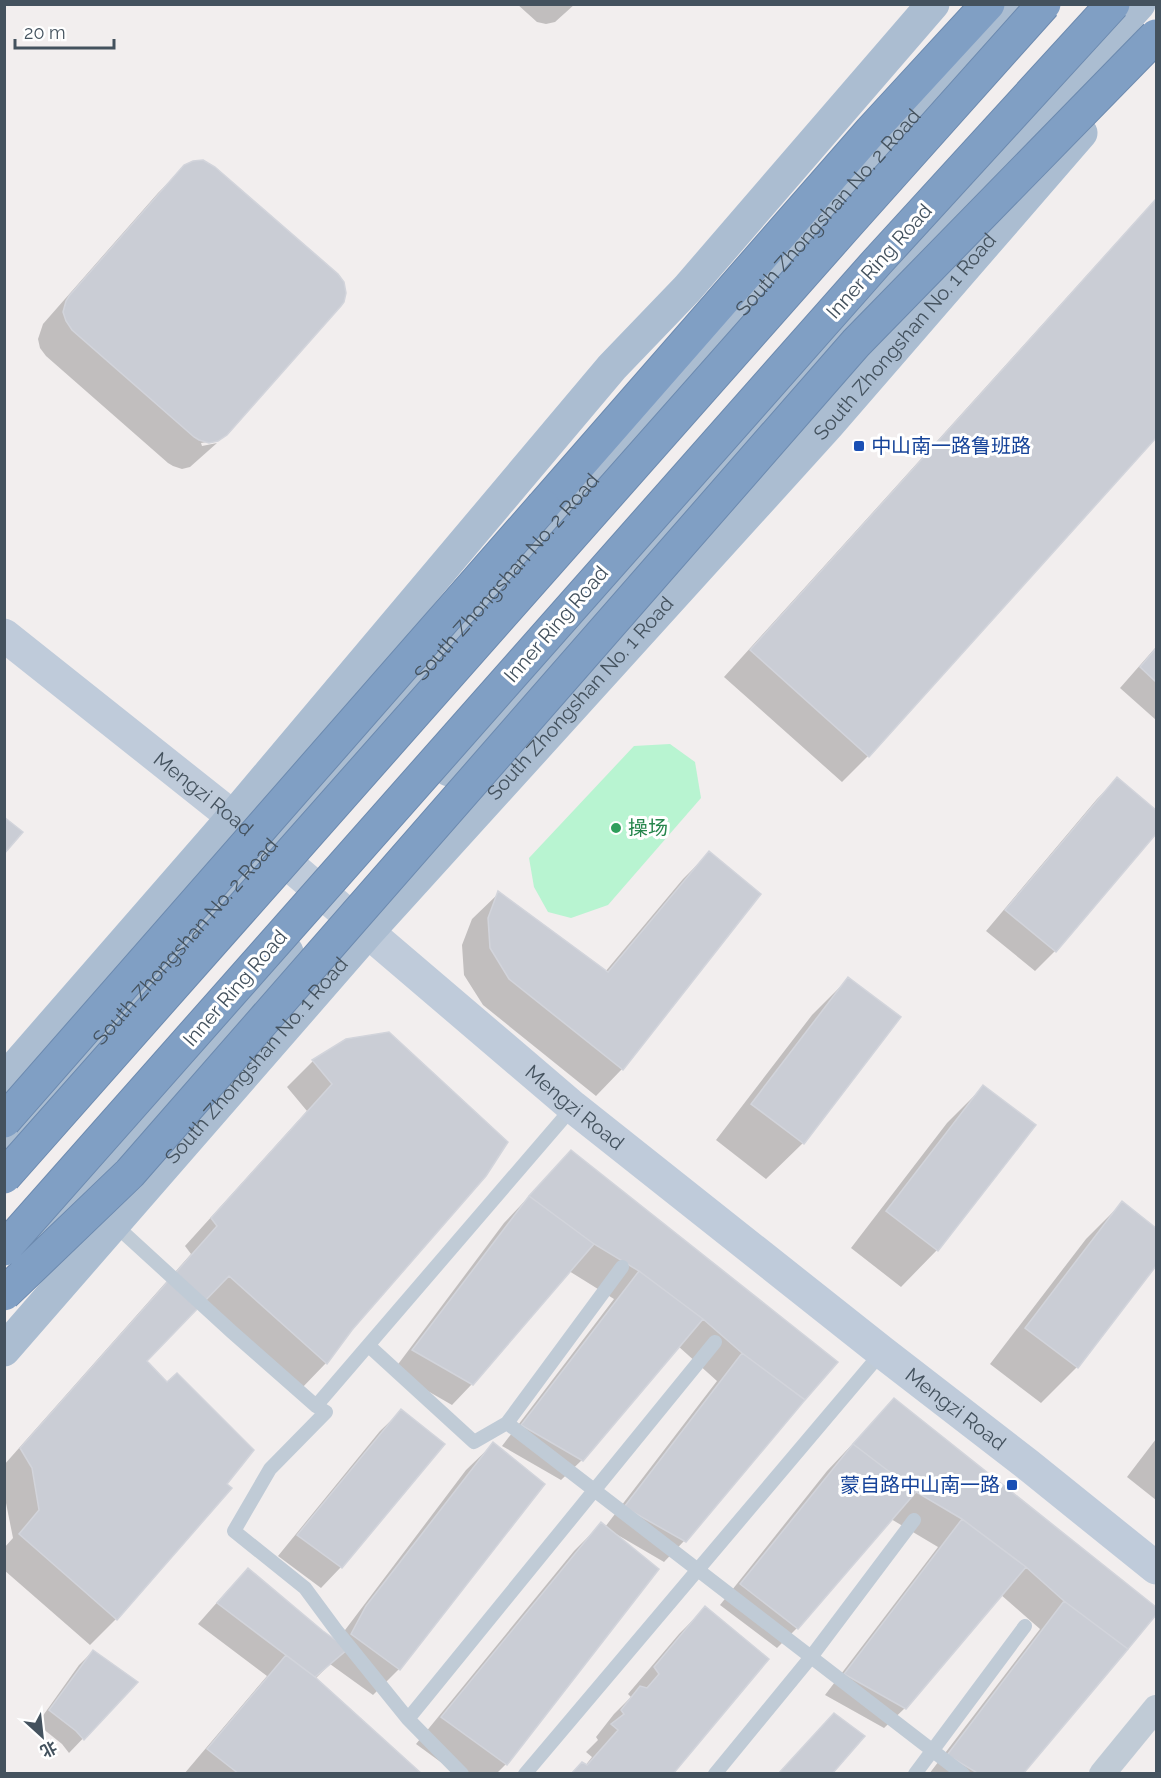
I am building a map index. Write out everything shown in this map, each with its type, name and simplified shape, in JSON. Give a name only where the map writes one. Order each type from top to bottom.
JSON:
[{"type":"highway","points":[[4,1121],[871,131],[988,4]]},
{"type":"highway","points":[[4,1177],[1044,4]]},
{"type":"highway","name":"Inner Ring Road","points":[[4,1249],[877,262],[1113,4]]},
{"type":"highway","points":[[4,1294],[130,1173],[856,343],[1156,36]]},
{"type":"highway","points":[[382,691],[621,481]]},
{"type":"main road","points":[[4,1080],[233,817],[612,367],[687,289],[933,4]]},
{"type":"main road","name":"South Zhongshan No. 2 Road","points":[[4,1147],[1009,4]]},
{"type":"main road","points":[[4,1284],[331,901],[1139,4]]},
{"type":"main road","name":"South Zhongshan No. 1 Road","points":[[4,1350],[368,932],[828,425],[1156,45]]},
{"type":"street","name":"Mengzi Road","points":[[4,635],[233,817],[573,1107],[1156,1568]]},
{"type":"street","points":[[1102,1773],[1156,1708]]},
{"type":"lane","points":[[316,1406],[573,1107]]},
{"type":"lane","points":[[80,1196],[316,1406],[326,1412],[270,1469],[234,1530],[305,1588],[408,1719],[462,1773]]},
{"type":"lane","points":[[369,1346],[474,1442],[507,1423],[622,1267]]},
{"type":"lane","points":[[408,1719],[715,1342]]},
{"type":"lane","points":[[525,1773],[882,1352]]},
{"type":"lane","points":[[507,1423],[963,1773]]},
{"type":"lane","points":[[715,1773],[811,1657],[914,1520]]},
{"type":"lane","points":[[915,1773],[1025,1626]]},
{"type":"green space","name":"操场","points":[[670,744],[695,762],[701,798],[608,905],[571,918],[548,912],[534,887],[529,858],[634,746]]},
{"type":"building","points":[[203,160],[215,167],[338,274],[344,282],[346,293],[341,306],[227,435],[218,441],[209,443],[194,437],[72,330],[63,312],[69,296],[184,165]]},
{"type":"building","points":[[1156,199],[1156,438],[869,757],[750,650]]},
{"type":"building","points":[[1156,648],[1156,682],[1140,667]]},
{"type":"building","points":[[1117,777],[1156,810],[1156,834],[1056,952],[1005,910]]},
{"type":"building","points":[[4,817],[23,832],[4,854]]},
{"type":"building","points":[[709,851],[761,894],[623,1070],[509,979],[490,948],[488,918],[498,891],[608,972]]},
{"type":"building","points":[[848,977],[901,1017],[804,1144],[751,1104]]},
{"type":"building","points":[[389,1032],[508,1142],[486,1176],[352,1330],[327,1364],[229,1276],[147,1361],[167,1382],[177,1373],[254,1450],[227,1484],[232,1488],[117,1620],[19,1534],[39,1510],[32,1468],[20,1448],[217,1226],[211,1218],[332,1084],[312,1060],[346,1039]]},
{"type":"building","points":[[983,1085],[1036,1125],[938,1251],[886,1211]]},
{"type":"building","points":[[571,1150],[838,1362],[805,1400],[639,1271],[594,1244],[529,1196]]},
{"type":"building","points":[[529,1196],[594,1244],[473,1385],[412,1350]]},
{"type":"building","points":[[1122,1201],[1156,1228],[1156,1266],[1078,1368],[1025,1328]]},
{"type":"building","points":[[639,1271],[703,1319],[583,1461],[521,1425]]},
{"type":"building","points":[[742,1353],[805,1400],[686,1542],[624,1507]]},
{"type":"building","points":[[894,1398],[1156,1607],[1156,1615],[1128,1649],[962,1519],[916,1492],[853,1444]]},
{"type":"building","points":[[401,1409],[445,1444],[342,1568],[297,1535]]},
{"type":"building","points":[[493,1442],[545,1484],[400,1670],[351,1634],[366,1606]]},
{"type":"building","points":[[853,1444],[916,1492],[798,1629],[740,1584]]},
{"type":"building","points":[[962,1519],[1026,1567],[906,1709],[844,1674]]},
{"type":"building","points":[[601,1522],[659,1569],[507,1765],[441,1717]]},
{"type":"building","points":[[248,1568],[348,1649],[315,1677],[217,1603]]},
{"type":"building","points":[[1064,1601],[1128,1649],[1023,1774],[979,1774],[947,1755]]},
{"type":"building","points":[[705,1606],[769,1659],[673,1774],[571,1774],[582,1762],[587,1765],[618,1730],[611,1724],[624,1714],[621,1710],[640,1686],[647,1688],[659,1674],[654,1667]]},
{"type":"building","points":[[93,1650],[138,1682],[84,1740],[49,1710]]},
{"type":"building","points":[[286,1655],[315,1677],[422,1774],[239,1774],[207,1749]]},
{"type":"building","points":[[834,1713],[865,1736],[832,1774],[778,1774]]},
{"type":"place","name":"中山南一路鲁班路","points":[[859,446]]},
{"type":"place","name":"操场","points":[[616,828]]},
{"type":"place","name":"蒙自路中山南一路","points":[[1012,1485]]}]
